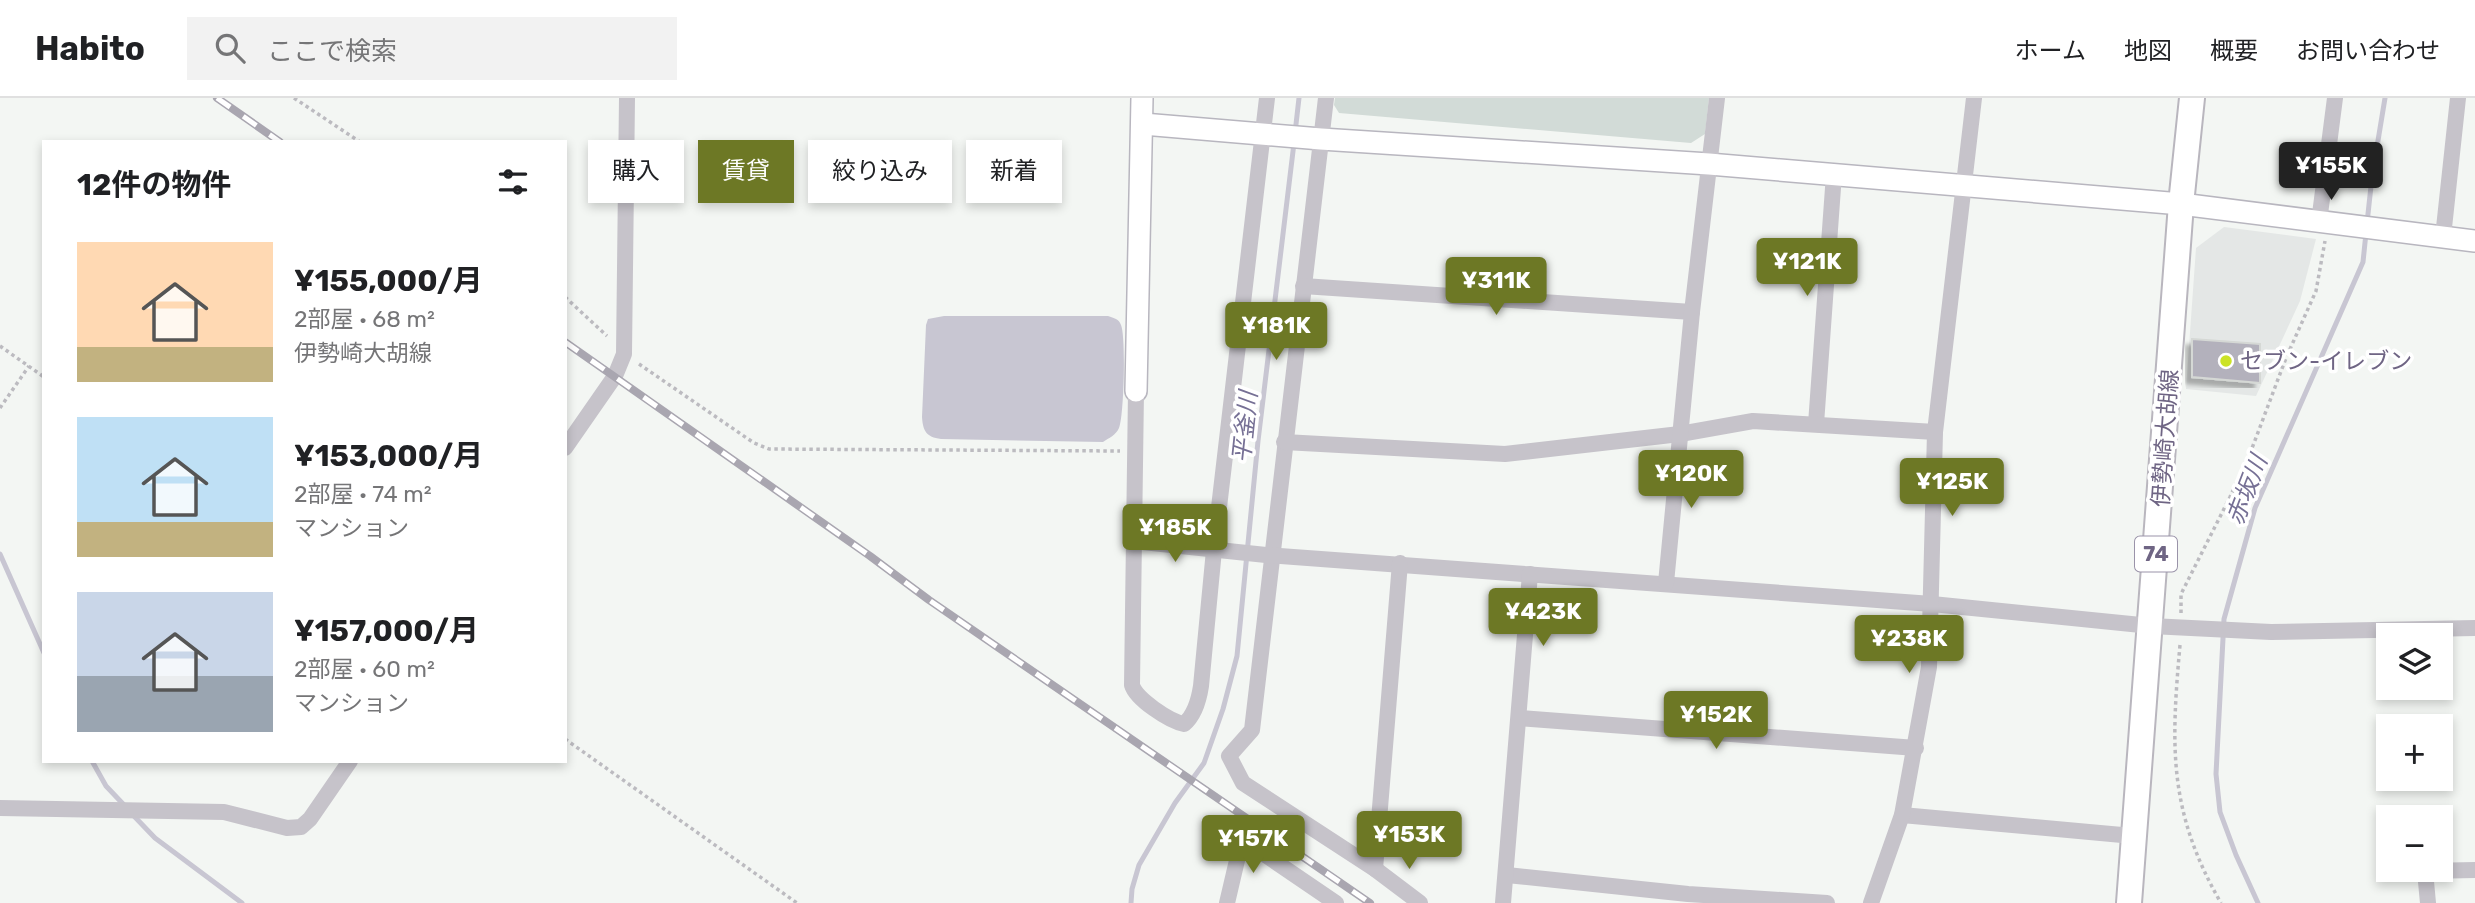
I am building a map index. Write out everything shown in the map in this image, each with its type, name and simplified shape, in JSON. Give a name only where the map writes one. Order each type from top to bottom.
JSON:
[{"type":"main road","name":"伊勢崎大胡線","points":[[2129,903],[2181,204],[2192,98]]},
{"type":"street","points":[[567,445],[615,376],[624,354],[627,98]]},
{"type":"street","points":[[1142,98],[1132,685],[1138,697],[1173,720],[1184,723],[1188,721],[1199,697],[1268,134],[1267,98]]},
{"type":"street","points":[[1326,98],[1315,139],[1303,286],[1269,555],[1252,730],[1230,756],[1243,783],[1375,869],[1420,903]]},
{"type":"street","points":[[1666,583],[1679,433],[1717,98]]},
{"type":"street","points":[[1871,903],[1902,815],[1929,667],[1936,432],[1973,98]]},
{"type":"street","points":[[2324,222],[2335,98]]},
{"type":"street","points":[[2442,237],[2458,98]]},
{"type":"street","points":[[1143,124],[1315,139],[1709,164],[2181,204],[2475,241]]},
{"type":"street","points":[[1816,424],[1835,174]]},
{"type":"street","points":[[1303,286],[1692,312]]},
{"type":"street","points":[[1284,442],[1505,454],[1679,433],[1753,421],[1936,432]]},
{"type":"street","points":[[1133,541],[1269,555],[1932,604],[2151,626],[2271,632],[2475,628]]},
{"type":"street","points":[[1375,869],[1400,563]]},
{"type":"street","points":[[1503,903],[1530,574]]},
{"type":"street","points":[[1519,718],[1916,748]]},
{"type":"street","points":[[0,808],[224,812],[287,828],[301,827],[310,819],[349,763]]},
{"type":"street","points":[[1902,815],[2133,836]]},
{"type":"street","points":[[1227,903],[1242,839],[1336,903]]},
{"type":"street","points":[[2428,903],[2424,871],[2475,870]]},
{"type":"street","points":[[1507,875],[1687,899],[1826,903]]},
{"type":"path","points":[[294,98],[357,140]]},
{"type":"path","points":[[2221,903],[2199,860],[2185,822],[2177,784],[2173,722],[2184,627],[2181,594],[2235,485],[2316,291],[2324,222]]},
{"type":"path","points":[[567,299],[624,354],[754,443],[769,449],[1134,451]]},
{"type":"path","points":[[0,346],[42,376]]},
{"type":"path","points":[[0,408],[29,366]]},
{"type":"path","points":[[567,740],[797,903]]},
{"type":"shaded area","points":[[1335,98],[1709,98],[1705,134],[1691,143],[1339,113],[1334,105]]},
{"type":"shaded area","name":"セブン-イレブン","points":[[2224,227],[2316,239],[2300,301],[2256,396],[2186,389],[2196,248]]},
{"type":"shaded area","points":[[944,316],[1108,316],[1118,320],[1123,332],[1124,360],[1121,421],[1118,430],[1103,442],[932,437],[924,430],[922,417],[926,325],[928,319]]},
{"type":"building","name":"セブン-イレブン","points":[[2192,339],[2260,344],[2260,383],[2192,377]]},
{"type":"waterway","name":"平釜川","points":[[1295,133],[1299,98]]},
{"type":"waterway","name":"赤坂川","points":[[2367,223],[2385,98]]},
{"type":"waterway","name":"平釜川","points":[[1131,903],[1139,865],[1175,803],[1204,763],[1223,709],[1237,656],[1258,441],[1294,143]]},
{"type":"waterway","name":"赤坂川","points":[[2258,903],[2220,812],[2216,774],[2224,619],[2255,508],[2363,262],[2366,233]]},
{"type":"waterway","points":[[0,554],[42,648]]},
{"type":"waterway","points":[[93,763],[106,786],[125,806]]},
{"type":"waterway","points":[[132,814],[155,838],[242,903]]},
{"type":"railway","points":[[217,98],[277,140]]},
{"type":"railway","points":[[567,343],[929,600],[1370,903]]},
{"type":"place","name":"セブン-イレブン","points":[[2226,361]]}]
